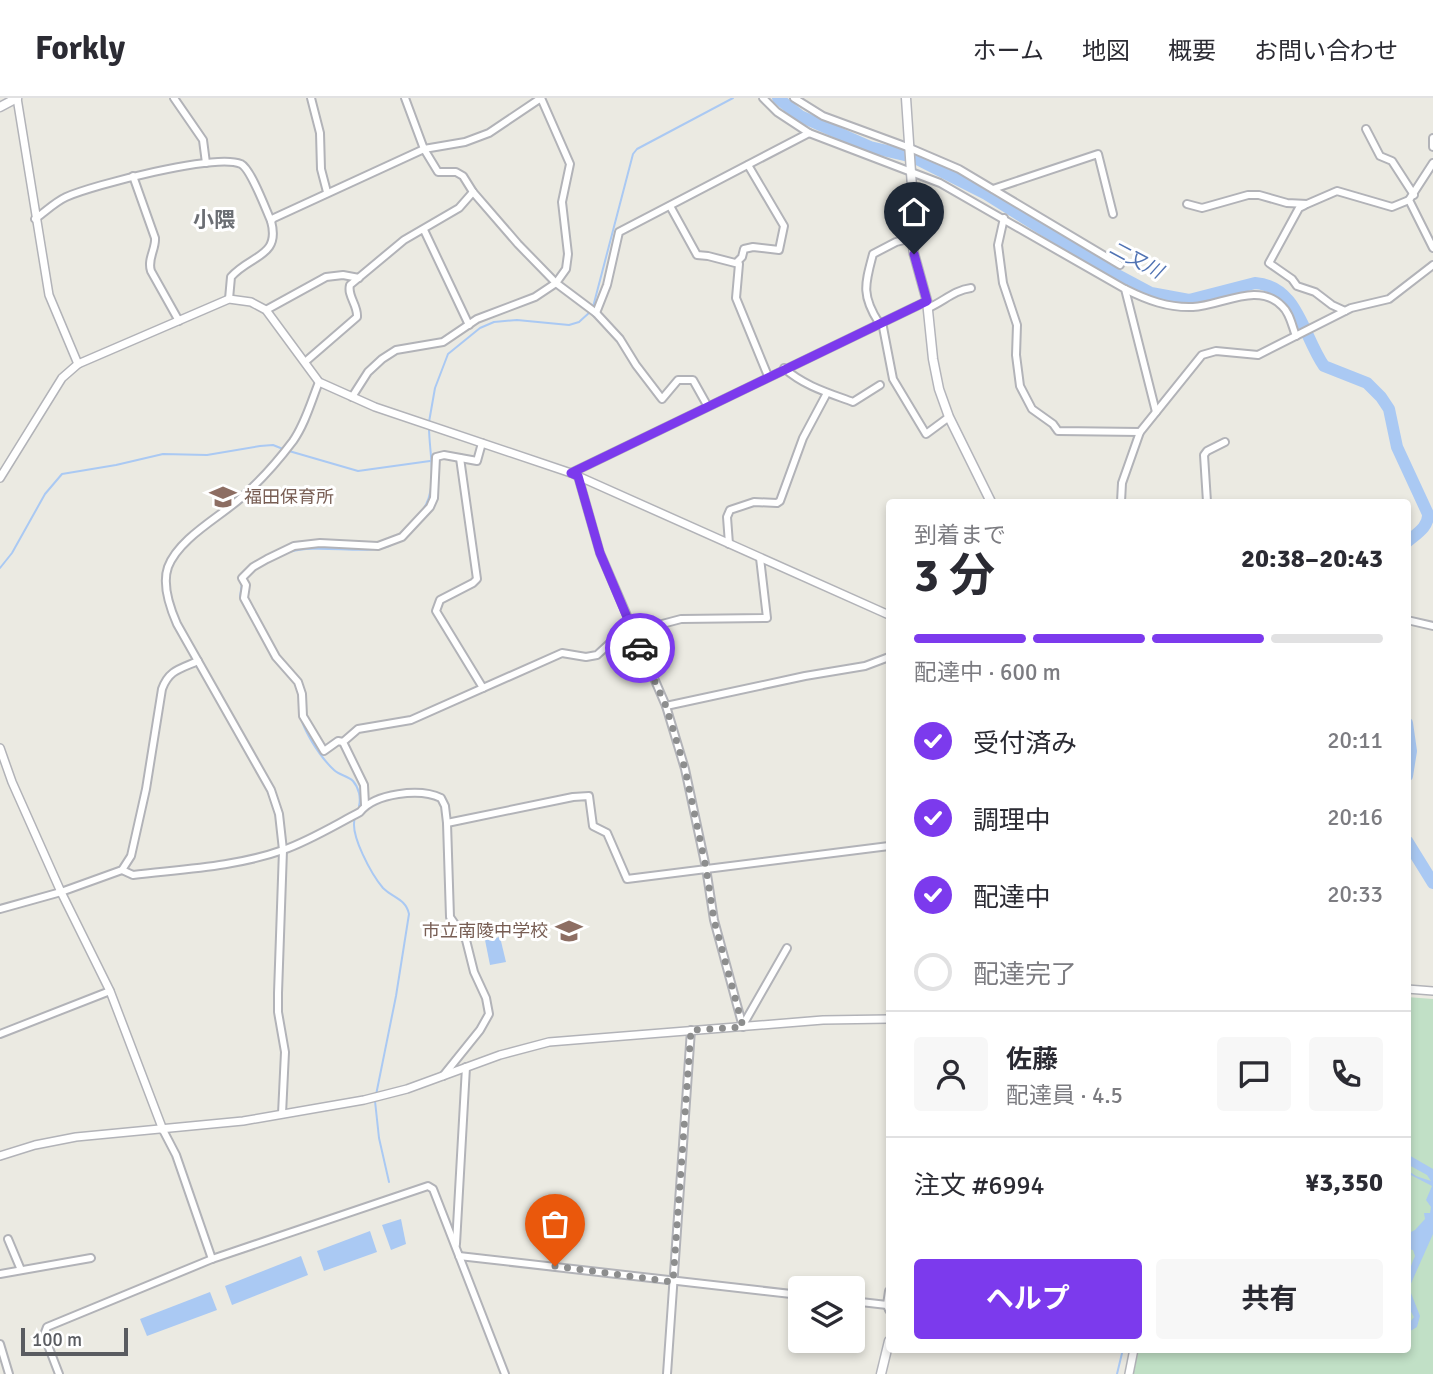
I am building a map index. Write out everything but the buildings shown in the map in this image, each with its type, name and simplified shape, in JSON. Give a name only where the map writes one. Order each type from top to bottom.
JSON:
[{"type":"main road","points":[[0,107],[17,98]]},
{"type":"main road","points":[[906,98],[912,238],[927,304],[939,389],[990,499]]},
{"type":"main road","points":[[881,1374],[886,1353]]},
{"type":"street","points":[[17,98],[49,295],[78,364]]},
{"type":"street","points":[[174,98],[203,140],[206,163]]},
{"type":"street","points":[[311,98],[320,133],[319,159],[327,192]]},
{"type":"street","points":[[405,98],[424,149],[438,172],[456,172],[463,176],[473,192],[556,283],[596,313],[620,339],[636,366],[662,399],[678,380],[693,380],[707,405]]},
{"type":"street","points":[[271,221],[327,192],[424,149],[465,142],[489,133],[541,98],[570,164],[562,211],[568,263],[556,283],[527,301],[486,315],[443,342],[408,347],[382,359],[368,372],[352,397]]},
{"type":"street","points":[[763,98],[777,112],[809,133],[940,183],[1148,301],[1182,307],[1208,306],[1247,295],[1266,296],[1282,305],[1296,335]]},
{"type":"street","points":[[794,98],[823,116],[959,169],[1120,265]]},
{"type":"street","points":[[1366,129],[1380,156],[1392,160],[1433,248]]},
{"type":"street","points":[[596,313],[607,285],[619,232],[809,133]]},
{"type":"street","points":[[1433,138],[1433,147]]},
{"type":"street","points":[[993,189],[1098,153],[1113,214]]},
{"type":"street","points":[[35,219],[64,198],[133,176],[206,163],[235,163],[244,167],[271,221],[275,236],[266,252],[231,276],[229,299]]},
{"type":"street","points":[[1345,311],[1314,292],[1297,286],[1269,263],[1300,208],[1336,191],[1392,208],[1411,197],[1433,163]]},
{"type":"street","points":[[737,262],[744,249],[753,247],[779,250],[784,226],[748,165]]},
{"type":"street","points":[[133,176],[155,237],[156,243],[149,265],[179,321]]},
{"type":"street","points":[[305,362],[354,321],[357,312],[350,285],[404,240],[459,208],[473,192]]},
{"type":"street","points":[[1188,204],[1202,208],[1248,195],[1259,195],[1287,203],[1307,204]]},
{"type":"street","points":[[670,206],[697,255],[737,262]]},
{"type":"street","points":[[1004,218],[998,245],[1003,284],[1017,325],[1017,374],[1032,409],[1053,424],[1058,431],[1140,432]]},
{"type":"street","points":[[424,230],[469,325]]},
{"type":"street","points":[[912,238],[896,242],[873,254],[865,285],[866,299],[880,322],[893,379],[926,434],[950,417]]},
{"type":"street","points":[[737,262],[740,277],[736,298],[768,376]]},
{"type":"street","points":[[1121,499],[1122,482],[1140,432],[1202,355],[1208,351],[1258,355],[1345,311],[1389,299],[1433,265]]},
{"type":"street","points":[[266,310],[326,276],[359,278]]},
{"type":"street","points":[[574,475],[707,405],[880,322],[927,304],[938,304],[955,292],[971,288]]},
{"type":"street","points":[[1125,289],[1156,412]]},
{"type":"street","points":[[0,478],[62,378],[78,364],[229,299],[251,302],[266,310],[319,382],[374,407],[574,475],[886,614]]},
{"type":"street","points":[[784,368],[804,383],[856,402],[880,385]]},
{"type":"street","points":[[282,1114],[285,1052],[278,1012],[278,993],[283,850],[279,814],[271,789],[170,609],[167,570],[172,559],[194,536],[250,490],[293,441],[319,382]]},
{"type":"street","points":[[729,544],[727,517],[730,510],[754,502],[780,501],[798,448],[827,393]]},
{"type":"street","points":[[1207,499],[1204,455],[1225,442]]},
{"type":"street","points":[[482,443],[477,461],[444,455],[436,457],[434,498],[430,508],[402,537],[379,546],[320,543],[295,546],[253,567],[242,578],[246,585],[244,598],[276,657],[301,687],[306,722],[324,751],[338,741],[343,742],[358,729],[411,720],[562,653],[586,657],[597,655],[609,644],[632,632],[681,619],[767,618],[760,558]]},
{"type":"street","points":[[460,458],[477,579],[440,600],[436,611],[483,688]]},
{"type":"street","points":[[574,475],[600,553],[666,706],[685,769],[714,920],[743,1026]]},
{"type":"street","points":[[1411,620],[1431,623]]},
{"type":"street","points":[[666,706],[804,676],[865,666],[886,658]]},
{"type":"street","points":[[0,909],[61,892],[122,870],[131,856],[166,677],[198,661]]},
{"type":"street","points":[[343,742],[364,785],[365,805]]},
{"type":"street","points":[[0,748],[12,782],[61,892],[110,991],[163,1130],[176,1155],[212,1259]]},
{"type":"street","points":[[122,870],[133,874],[208,867],[283,850],[360,812],[365,805],[389,797],[422,793],[441,798],[447,823],[450,917],[466,940],[489,1014],[480,1030],[442,1077]]},
{"type":"street","points":[[447,823],[589,796],[593,826],[607,833],[627,879],[886,846]]},
{"type":"street","points":[[743,1026],[787,948]]},
{"type":"street","points":[[1411,989],[1433,990]]},
{"type":"street","points":[[0,1034],[110,991]]},
{"type":"street","points":[[0,1156],[35,1145],[76,1137],[243,1121],[371,1099],[500,1055],[549,1042],[823,1020],[886,1019]]},
{"type":"street","points":[[667,1374],[691,1030]]},
{"type":"street","points":[[456,1247],[466,1068]]},
{"type":"street","points":[[59,1374],[44,1335],[47,1327],[212,1259],[428,1186],[433,1189],[505,1374]]},
{"type":"street","points":[[8,1239],[21,1270]]},
{"type":"street","points":[[459,1256],[788,1295]]},
{"type":"street","points":[[0,1274],[91,1258]]},
{"type":"street","points":[[865,1304],[886,1308]]},
{"type":"street","points":[[0,1344],[9,1374]]},
{"type":"street","points":[[1129,1374],[1133,1353]]},
{"type":"green space","points":[[1411,997],[1433,999],[1433,1374],[1133,1374],[1137,1353],[1411,1353]]},
{"type":"water","points":[[500,937],[506,962],[490,965],[485,940]]},
{"type":"water","points":[[1411,1156],[1433,1169],[1433,1234],[1411,1284],[1411,1266],[1415,1256],[1411,1250],[1411,1232],[1425,1219],[1424,1213],[1430,1213],[1431,1207],[1426,1200],[1432,1186],[1411,1173],[1431,1181],[1427,1175],[1411,1166]]},
{"type":"water","points":[[401,1219],[406,1244],[391,1250],[382,1225]]},
{"type":"water","points":[[370,1231],[377,1252],[324,1271],[317,1251]]},
{"type":"water","points":[[301,1256],[308,1275],[232,1305],[225,1286]]},
{"type":"water","points":[[210,1292],[217,1310],[147,1336],[140,1319]]},
{"type":"water","points":[[1411,1293],[1420,1316],[1417,1327],[1411,1331],[1414,1317],[1411,1312]]},
{"type":"waterway","points":[[593,307],[633,154],[637,149],[733,98]]},
{"type":"waterway","name":"二又川","points":[[778,98],[800,116],[870,147],[913,157],[986,194],[1108,270],[1151,293],[1189,300],[1255,283],[1269,286],[1281,293],[1298,314],[1324,366],[1367,383],[1389,409],[1397,447],[1428,514],[1424,526],[1411,539]]},
{"type":"waterway","points":[[429,422],[435,388],[448,354],[480,328],[494,322],[517,320],[569,325],[579,322],[590,312]]},
{"type":"waterway","points":[[422,511],[432,482],[429,427]]},
{"type":"waterway","points":[[0,568],[12,553],[45,494],[62,474],[163,454],[207,455],[273,445],[283,449]]},
{"type":"waterway","points":[[289,451],[358,471],[430,461]]},
{"type":"waterway","points":[[398,537],[416,518]]},
{"type":"waterway","points":[[289,552],[315,549],[360,550],[385,548],[393,544]]},
{"type":"waterway","points":[[242,583],[240,597],[267,647]]},
{"type":"waterway","points":[[300,709],[307,733],[323,758],[336,772],[355,784],[359,793],[359,806]]},
{"type":"waterway","points":[[355,818],[358,844],[373,874],[383,888],[402,902],[409,914],[376,1095]]},
{"type":"waterway","name":"二又川","points":[[1411,847],[1433,883]]},
{"type":"waterway","points":[[375,1101],[379,1138],[389,1182]]},
{"type":"waterway","points":[[1117,1374],[1122,1353]]},
{"type":"way so far","points":[[555,1266],[673,1282],[691,1030],[743,1027],[714,920],[685,769],[666,706],[640,648]]},
{"type":"place","name":"福田保育所","points":[[223,497]]},
{"type":"place","name":"市立南陵中学校","points":[[569,931]]},
{"type":"district","name":"小隈","points":[[214,220]]},
{"type":"route","points":[[640,648],[600,553],[578,476],[571,473],[927,301],[914,254]]}]
